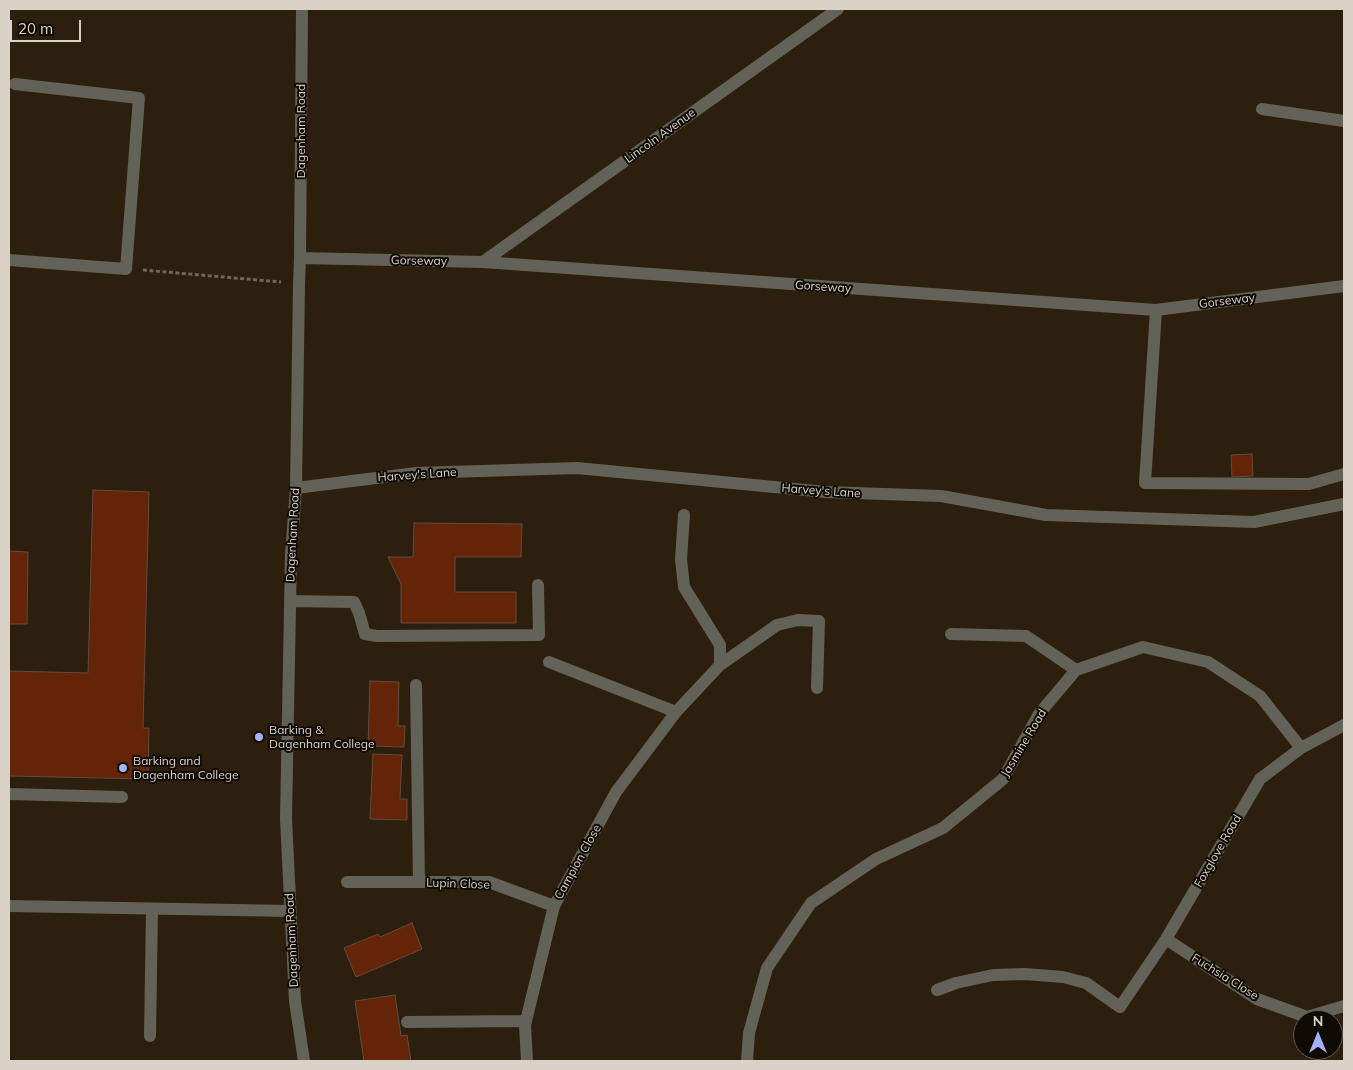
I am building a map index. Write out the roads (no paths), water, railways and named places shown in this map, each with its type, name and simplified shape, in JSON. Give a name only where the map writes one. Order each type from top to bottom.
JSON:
[{"type":"street","name":"Dagenham Road","points":[[302,9],[296,488],[291,555],[286,819],[295,1001],[304,1061]]},
{"type":"street","name":"Lincoln Avenue","points":[[483,262],[838,9]]},
{"type":"street","points":[[9,260],[126,269],[139,98],[15,84]]},
{"type":"street","points":[[1262,109],[1344,121]]},
{"type":"street","name":"Gorseway","points":[[300,258],[483,262],[1156,310],[1344,286]]},
{"type":"street","points":[[1156,310],[1145,483],[1309,484],[1344,474]]},
{"type":"street","name":"Harvey's Lane","points":[[296,488],[416,473],[577,468],[826,492],[941,496],[1046,515],[1254,522],[1344,504]]},
{"type":"street","points":[[684,515],[681,559],[684,587],[720,645],[720,665]]},
{"type":"street","points":[[290,601],[354,602],[365,634],[377,636],[539,635],[538,585]]},
{"type":"street","name":"Campion Close","points":[[527,1061],[525,1025],[554,906],[616,792],[676,712],[720,665],[777,624],[798,620],[818,620],[817,688]]},
{"type":"street","points":[[951,634],[1026,636],[1076,670],[1143,647],[1208,662],[1260,696],[1301,748]]},
{"type":"street","points":[[549,662],[676,712]]},
{"type":"street","name":"Jasmine Road","points":[[747,1061],[749,1033],[767,968],[811,903],[876,859],[943,828],[1003,779],[1039,714],[1076,670]]},
{"type":"street","points":[[416,685],[419,882]]},
{"type":"street","name":"Foxglove Road","points":[[938,990],[993,975],[1025,974],[1063,977],[1086,983],[1120,1007],[1166,940],[1260,779],[1301,748],[1344,725]]},
{"type":"street","points":[[9,794],[122,797]]},
{"type":"street","name":"Lupin Close","points":[[347,882],[489,882],[554,906]]},
{"type":"street","points":[[9,906],[290,911]]},
{"type":"street","points":[[150,1036],[152,909]]},
{"type":"street","name":"Fuchsia Close","points":[[1166,940],[1257,999],[1307,1017],[1344,1006]]},
{"type":"street","points":[[407,1022],[526,1021]]},
{"type":"place","name":"Barking & Dagenham College","points":[[259,737]]},
{"type":"place","name":"Barking and Dagenham College","points":[[123,768]]}]
